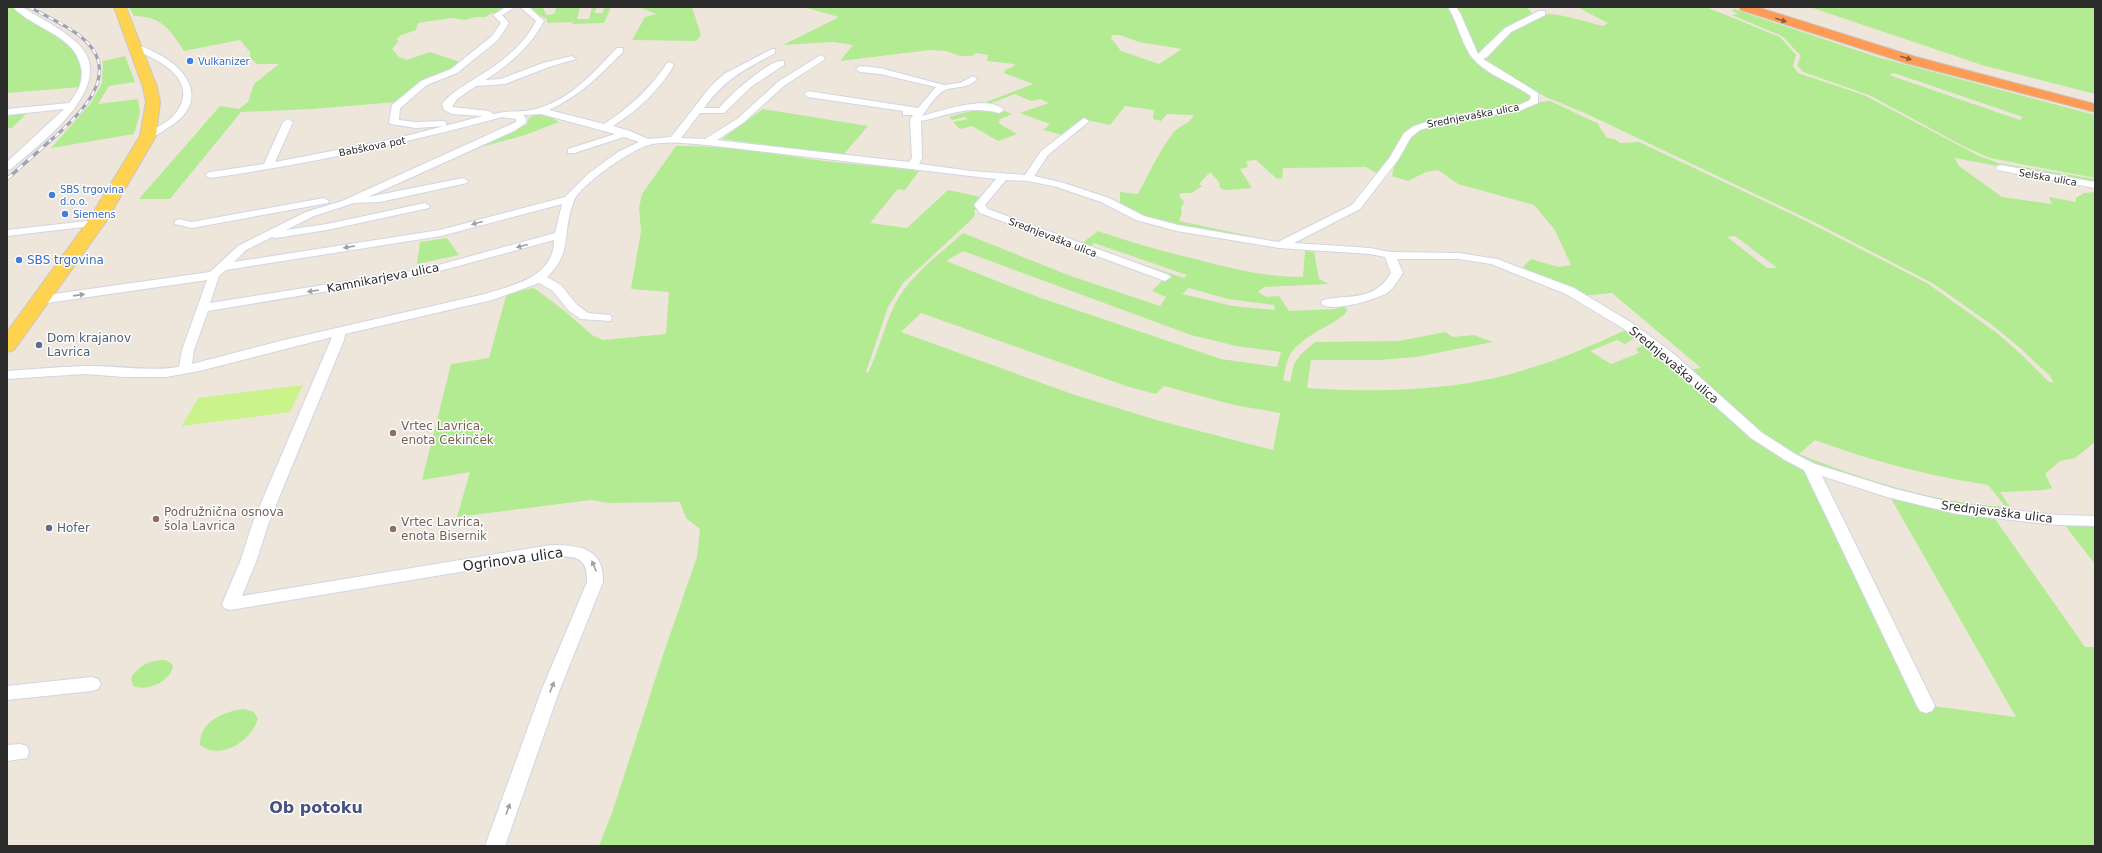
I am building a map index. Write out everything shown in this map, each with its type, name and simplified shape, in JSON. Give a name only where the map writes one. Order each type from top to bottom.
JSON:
[{"type":"highway","points":[[1745,7],[1911,60],[2095,108]]},
{"type":"highway","points":[[1795,9],[1882,39],[1969,66],[2095,100]]},
{"type":"main road","points":[[7,346],[96,223],[140,152],[148,136],[153,102],[150,87],[120,7]]},
{"type":"street","points":[[7,167],[48,130],[71,106],[84,88],[86,69],[81,52],[74,44],[17,7]]},
{"type":"street","name":"Babškova pot","points":[[476,122],[416,125],[394,122],[395,107],[424,83],[454,71],[495,38],[505,23],[497,15],[512,7]]},
{"type":"street","points":[[524,7],[540,21],[534,33],[520,51],[451,98],[446,104],[447,108],[459,111],[502,114],[541,112],[606,126],[647,142]]},
{"type":"street","points":[[1452,7],[1457,13],[1472,52],[1477,58],[1484,55],[1508,30],[1542,13]]},
{"type":"street","points":[[134,46],[165,59],[177,70],[186,83],[189,93],[187,102],[179,115],[148,136]]},
{"type":"street","points":[[541,112],[569,97],[592,79],[620,50]]},
{"type":"street","points":[[674,140],[714,88],[727,76],[772,51]]},
{"type":"street","points":[[707,142],[740,122],[782,84],[821,58]]},
{"type":"street","name":"Srednjevaška ulica","points":[[1279,245],[1356,207],[1394,158],[1408,135],[1417,128],[1439,121],[1521,107],[1535,101],[1536,95],[1529,89],[1477,58]]},
{"type":"street","points":[[474,83],[502,82],[546,65],[572,59]]},
{"type":"street","points":[[697,110],[721,111],[743,88],[762,74],[781,64]]},
{"type":"street","points":[[606,126],[630,112],[662,80],[670,65]]},
{"type":"street","points":[[860,69],[904,74],[925,79],[942,88]]},
{"type":"street","points":[[912,166],[918,158],[915,120],[920,111],[942,88],[962,85],[973,79]]},
{"type":"street","points":[[808,94],[920,111]]},
{"type":"street","points":[[855,102],[863,96]]},
{"type":"street","points":[[915,120],[976,105],[992,106],[999,110]]},
{"type":"street","points":[[7,112],[71,106]]},
{"type":"street","points":[[906,113],[920,111]]},
{"type":"street","name":"Babškova pot","points":[[185,369],[188,350],[218,271],[242,248],[310,214],[346,203],[381,186],[413,174],[521,123],[521,118],[515,115],[502,114],[396,142],[268,166],[210,175]]},
{"type":"street","points":[[268,166],[288,122]]},
{"type":"street","points":[[1028,178],[1044,153],[1084,122]]},
{"type":"street","points":[[571,151],[627,133]]},
{"type":"street","name":"Srednjevaška ulica","points":[[647,142],[674,140],[707,142],[776,149],[842,159],[1003,177],[1028,178],[1060,185],[1105,200],[1140,218],[1156,223],[1235,239],[1279,245],[1370,251],[1390,255],[1459,256],[1493,261],[1570,291],[1628,326],[1669,357],[1756,435],[1785,454],[1810,466],[1892,494],[1957,509],[2057,520],[2095,521]]},
{"type":"street","points":[[40,300],[441,233],[569,199],[592,176],[621,154],[647,142]]},
{"type":"street","name":"Selska ulica","points":[[2001,168],[2095,186]]},
{"type":"street","name":"Srednjevaška ulica","points":[[1003,177],[979,205],[984,211],[1165,277]]},
{"type":"street","name":"Babškova pot","points":[[346,203],[380,199],[463,181]]},
{"type":"street","name":"Babškova pot","points":[[179,222],[192,225],[279,211],[323,202],[346,193],[381,186]]},
{"type":"street","points":[[7,375],[85,370],[146,373],[185,369],[339,331],[488,297],[520,287],[540,278],[557,258],[560,248],[560,235],[569,199]]},
{"type":"street","name":"Babškova pot","points":[[260,238],[327,227],[425,206]]},
{"type":"street","points":[[7,234],[96,223]]},
{"type":"street","name":"Kamnikarjeva ulica","points":[[204,308],[425,272],[560,235]]},
{"type":"street","points":[[1327,303],[1350,302],[1386,290],[1396,273],[1390,255]]},
{"type":"street","points":[[540,278],[557,288],[573,308],[585,316],[606,318]]},
{"type":"street","name":"Ogrinova ulica","points":[[339,331],[338,340],[261,522],[241,579],[230,604],[551,550],[568,550],[587,557],[597,570],[595,582],[550,689],[495,846]]},
{"type":"street","points":[[1810,466],[1926,706]]},
{"type":"street","points":[[7,693],[92,684]]},
{"type":"green space","points":[[7,7],[11,7],[28,16],[65,40],[72,47],[77,53],[82,65],[82,79],[80,87],[7,93]]},
{"type":"green space","points":[[129,7],[508,7],[498,13],[492,13],[486,17],[475,17],[465,20],[451,18],[418,23],[416,30],[399,36],[397,39],[398,42],[392,49],[399,57],[407,60],[430,52],[457,61],[461,65],[397,102],[312,109],[241,112],[170,199],[139,199],[220,106],[239,109],[248,102],[254,84],[279,64],[257,64],[250,58],[250,52],[240,40],[184,51],[164,26],[152,19],[134,16]]},
{"type":"green space","points":[[524,7],[543,7],[546,15],[554,14],[557,7],[580,7],[577,19],[589,19],[592,7],[603,7],[597,8],[594,13],[602,13],[605,7],[611,7],[604,23],[573,24],[572,22],[547,23],[547,19]]},
{"type":"green space","points":[[639,7],[692,7],[701,35],[696,41],[632,40],[645,17],[656,14]]},
{"type":"green space","points":[[803,7],[1449,8],[1469,49],[1529,92],[1531,97],[1522,106],[1414,127],[1382,173],[1376,173],[1366,167],[1283,168],[1282,179],[1276,178],[1256,160],[1246,161],[1248,167],[1240,169],[1252,188],[1226,190],[1220,188],[1219,182],[1210,172],[1199,184],[1202,186],[1192,193],[1181,193],[1179,196],[1184,202],[1181,208],[1182,213],[1179,221],[1250,236],[1248,239],[1149,220],[1120,204],[1120,192],[1138,194],[1168,140],[1178,128],[1189,121],[1194,115],[1167,114],[1161,121],[1153,119],[1154,110],[1125,106],[1110,125],[1082,119],[1062,135],[1043,130],[1050,124],[1020,113],[1049,103],[1040,99],[1031,101],[1015,94],[986,105],[984,103],[1033,84],[1004,73],[1005,70],[1013,67],[1015,64],[987,61],[988,55],[976,53],[972,56],[960,56],[946,51],[930,50],[840,61],[853,45],[833,42],[783,45],[839,17]],"holes":[[[1112,35],[1120,35],[1139,42],[1182,49],[1159,64],[1121,51],[1111,38]]]},
{"type":"green space","points":[[1455,7],[1527,7],[1534,16],[1478,55],[1463,19]]},
{"type":"green space","points":[[1577,7],[1706,7],[1780,37],[1796,55],[1793,66],[1798,73],[1864,95],[1977,155],[1998,163],[2095,179],[2095,184],[1955,158],[1959,166],[2002,197],[2052,204],[2049,197],[2076,202],[2076,198],[2084,193],[2095,192],[2095,442],[2075,458],[2060,461],[2045,474],[2052,488],[2044,490],[2000,492],[2014,513],[1975,509],[1874,486],[1801,459],[1773,443],[1688,370],[1701,368],[1612,293],[1581,296],[1539,277],[1523,267],[1531,259],[1558,267],[1571,265],[1555,230],[1534,205],[1458,184],[1438,170],[1426,172],[1408,181],[1392,176],[1393,169],[1402,149],[1411,137],[1422,127],[1505,112],[1550,101],[1599,124],[1598,125],[1607,138],[1615,139],[1620,143],[1639,142],[1802,219],[1927,283],[1997,333],[2048,381],[2054,383],[2050,376],[2019,347],[1992,325],[1934,284],[1816,223],[1585,113],[1546,97],[1483,61],[1493,47],[1502,39],[1522,24],[1542,15],[1549,14],[1563,16],[1603,26],[1608,23]],"holes":[[[1735,236],[1776,267],[1776,268],[1767,268],[1727,237]],[[1815,440],[1857,455],[1900,467],[1988,485],[2006,507],[1980,505],[1927,496],[1874,481],[1799,454]]]},
{"type":"green space","points":[[1810,7],[2095,7],[2095,94],[1982,65]]},
{"type":"green space","points":[[1734,9],[1877,57],[2095,115],[2095,178],[1990,158],[1965,147],[1869,95],[1803,72],[1797,65],[1801,56],[1782,36],[1732,15],[1738,14],[1732,11]],"holes":[[[1894,73],[2023,117],[2020,120],[1889,75]]]},
{"type":"green space","points":[[125,56],[135,82],[109,86],[98,104],[138,99],[140,113],[134,134],[51,148],[91,103],[102,83],[103,61]]},
{"type":"green space","points":[[982,108],[999,113],[1005,111],[1012,114],[998,120],[1001,121],[998,123],[1017,134],[998,141],[972,126],[960,129],[953,122],[968,119],[965,117],[952,120],[949,117]]},
{"type":"green space","points":[[763,109],[868,126],[843,155],[722,139]]},
{"type":"green space","points":[[29,111],[12,128],[7,128],[7,113]]},
{"type":"green space","points":[[541,111],[559,122],[525,135],[474,149],[527,124],[529,118]]},
{"type":"green space","points":[[676,146],[695,146],[750,150],[824,161],[919,171],[905,190],[898,189],[870,223],[907,228],[948,190],[985,198],[974,211],[975,215],[970,221],[903,283],[888,307],[866,372],[868,373],[891,312],[901,294],[926,266],[963,233],[1068,275],[1160,306],[1166,297],[1152,291],[1167,276],[1077,247],[1098,231],[1158,250],[1236,269],[1288,277],[1303,277],[1305,251],[1314,252],[1319,279],[1329,284],[1264,287],[1258,292],[1267,297],[1279,296],[1289,311],[1335,309],[1345,306],[1347,310],[1345,314],[1338,319],[1309,336],[1291,353],[1283,380],[1290,382],[1294,364],[1300,355],[1315,342],[1399,341],[1445,332],[1453,337],[1474,335],[1493,342],[1416,357],[1379,360],[1311,360],[1307,388],[1333,390],[1417,389],[1472,382],[1499,377],[1550,362],[1626,330],[1637,337],[1625,344],[1617,340],[1590,351],[1611,364],[1639,353],[1636,349],[1645,344],[1804,467],[1917,704],[2016,717],[1889,495],[1963,515],[1995,519],[2085,647],[2095,647],[2095,846],[599,846],[613,810],[663,655],[697,557],[700,529],[686,518],[680,502],[609,503],[591,500],[457,517],[470,472],[422,480],[451,364],[489,358],[506,296],[534,288],[566,312],[592,335],[603,340],[666,334],[669,292],[631,289],[641,231],[639,208],[642,194]],"holes":[[[1094,243],[1187,275],[1184,278],[1090,247]],[[963,251],[1191,335],[1236,346],[1281,352],[1277,367],[1221,359],[1038,297],[946,261]],[[1189,288],[1228,299],[1274,305],[1275,310],[1233,306],[1182,294]],[[921,313],[1129,387],[1156,394],[1164,386],[1234,405],[1280,413],[1273,450],[1160,421],[1075,395],[901,332]]]},
{"type":"green space","points":[[447,238],[459,255],[417,264],[420,242]]},
{"type":"green space","points":[[303,385],[290,412],[182,426],[198,398]]},
{"type":"green space","points":[[2063,523],[2095,525],[2095,564]]},
{"type":"green space","points":[[166,660],[173,665],[172,671],[164,680],[158,684],[145,688],[133,686],[131,678],[141,666],[151,662]]},
{"type":"green space","points":[[244,709],[254,712],[258,719],[249,735],[242,741],[226,750],[217,751],[200,745],[204,730],[214,719],[229,712]]},
{"type":"railway","points":[[29,7],[80,36],[93,50],[99,64],[99,78],[94,92],[74,119],[50,141]]},
{"type":"railway","points":[[7,179],[51,140]]},
{"type":"place","name":"Vulkanizer","points":[[190,61]]},
{"type":"place","name":"SBS trgovina d.o.o.","points":[[52,195]]},
{"type":"place","name":"Siemens","points":[[65,214]]},
{"type":"place","name":"SBS trgovina","points":[[19,260]]},
{"type":"place","name":"Dom krajanov Lavrica","points":[[39,345]]},
{"type":"place","name":"Vrtec Lavrica, enota Cekinček","points":[[393,433]]},
{"type":"place","name":"Podružnična osnova šola Lavrica","points":[[156,519]]},
{"type":"place","name":"Hofer","points":[[49,528]]},
{"type":"place","name":"Vrtec Lavrica, enota Bisernik","points":[[393,529]]},
{"type":"district","name":"Ob potoku","points":[[316,807]]}]
